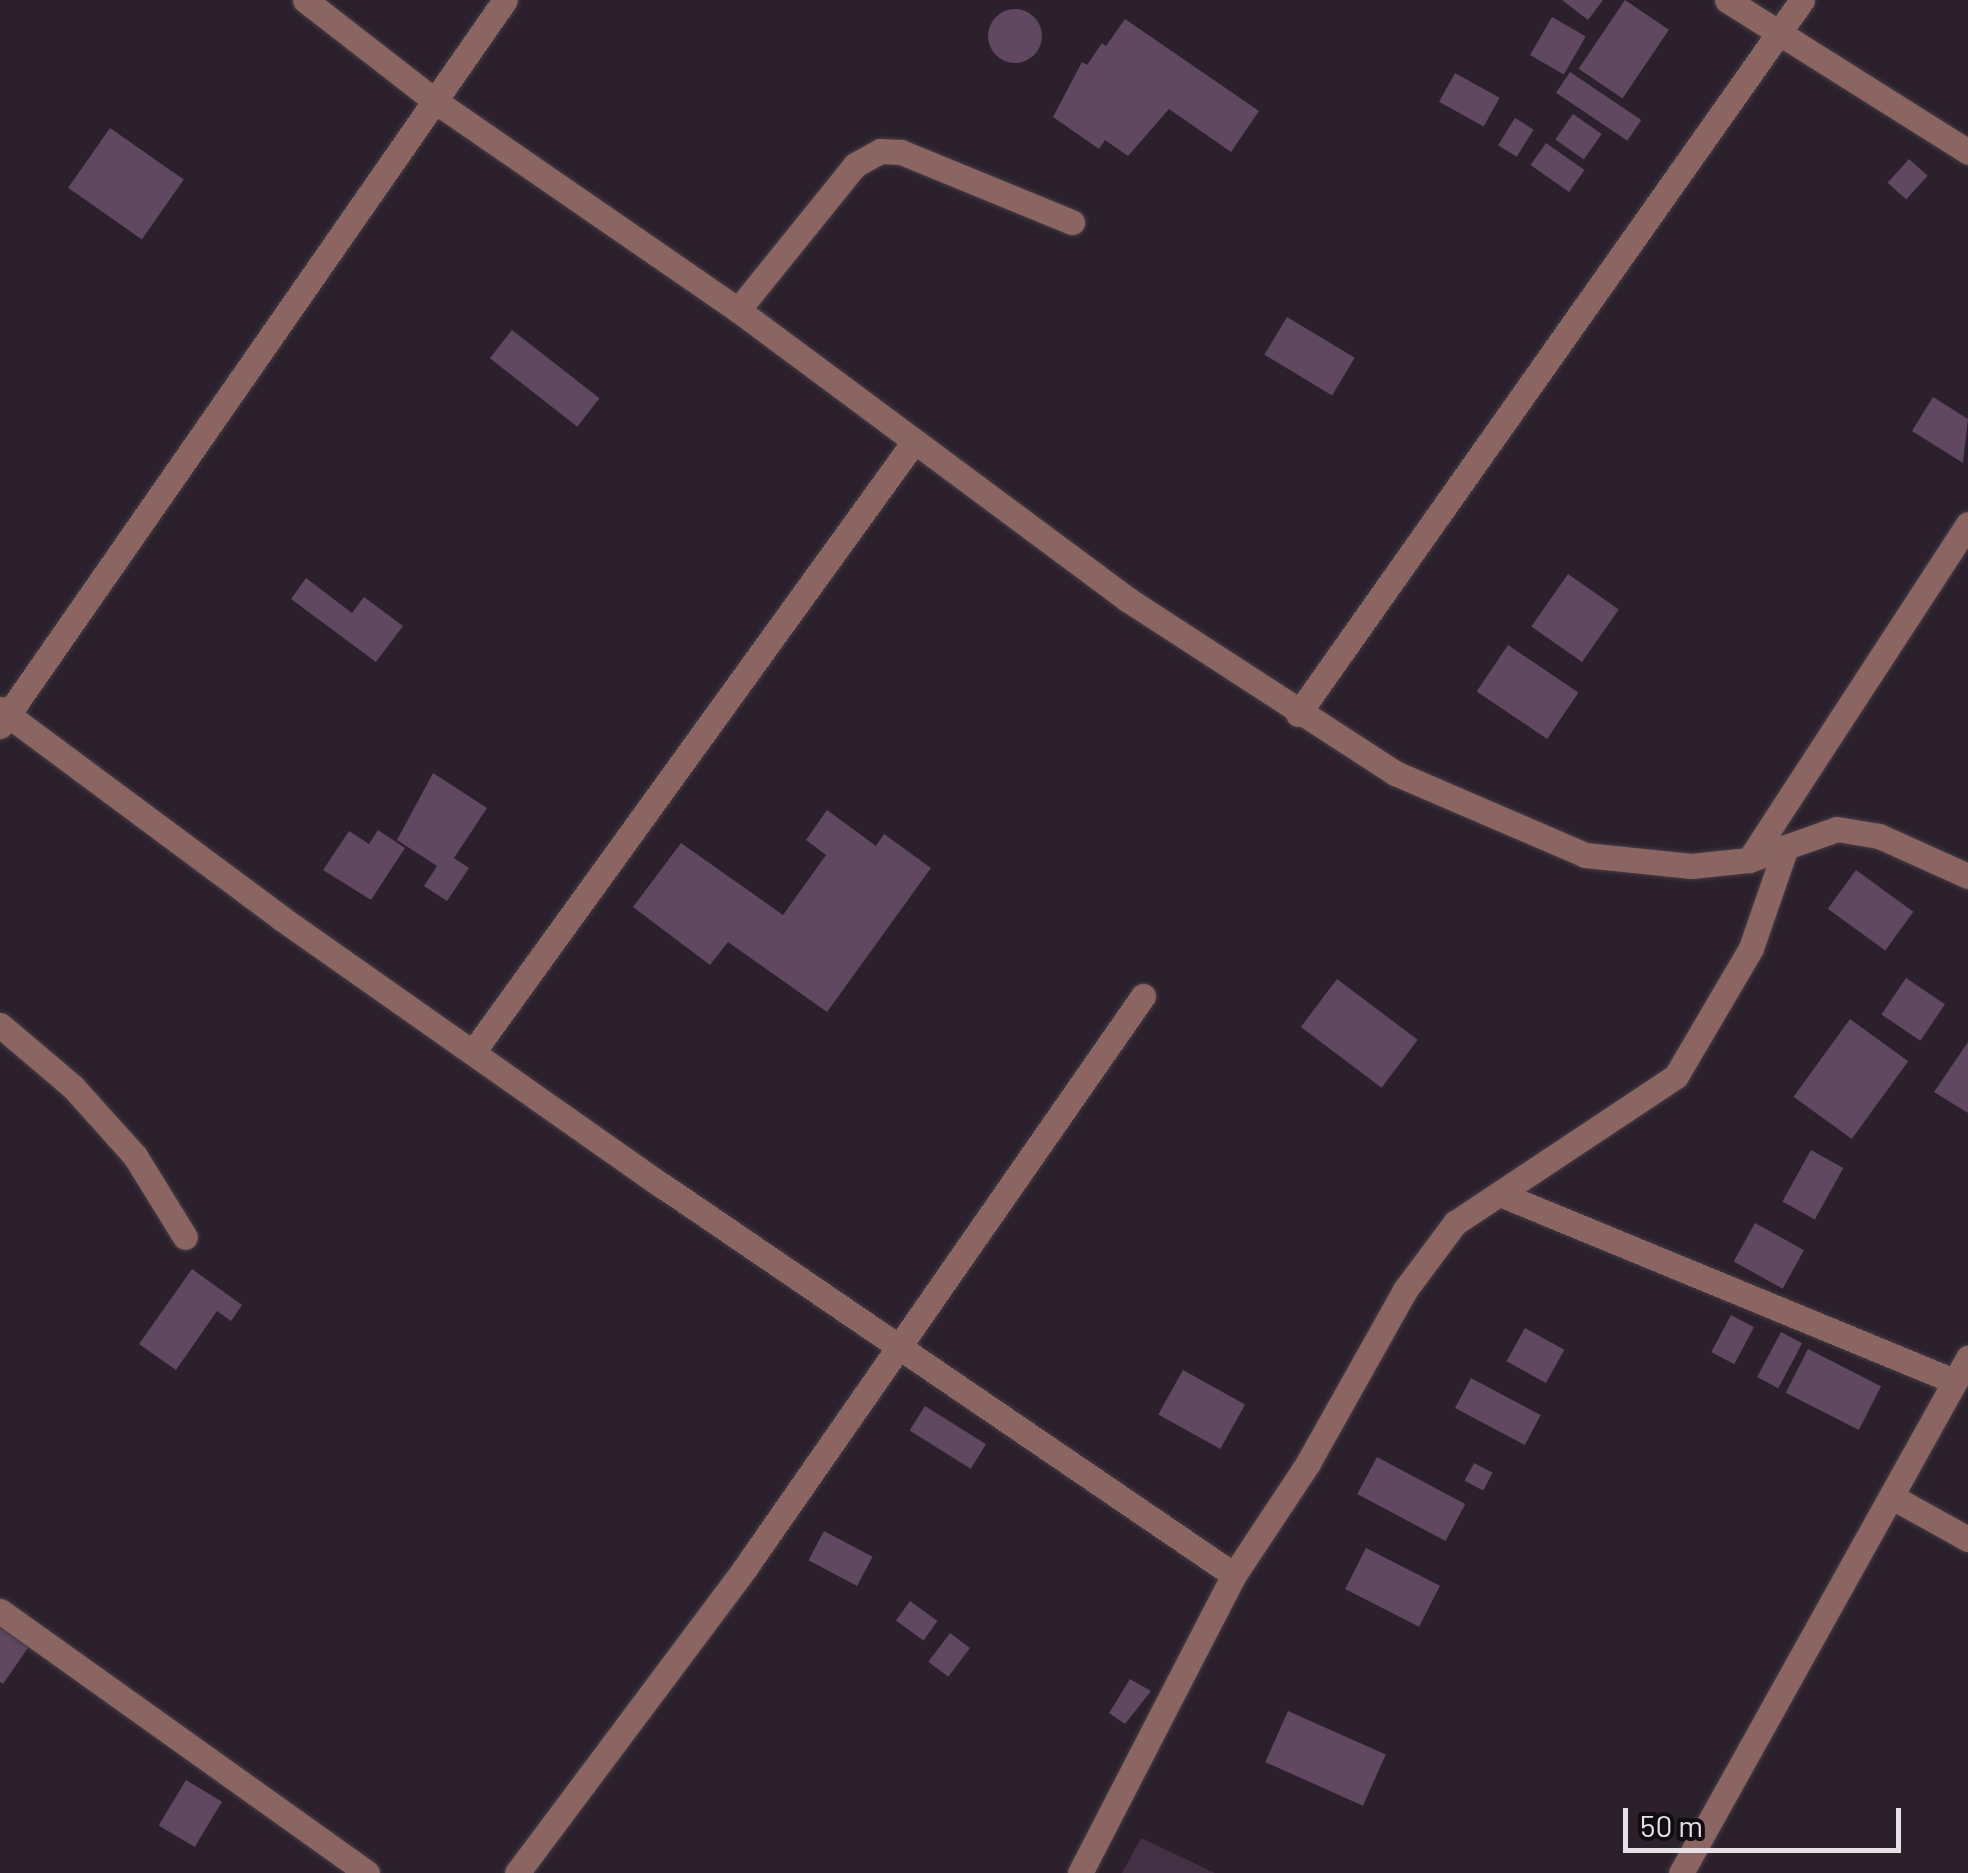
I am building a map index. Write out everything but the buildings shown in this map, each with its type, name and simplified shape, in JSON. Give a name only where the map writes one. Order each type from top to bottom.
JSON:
[{"type":"street","points":[[305,0],[435,101],[738,310],[913,442],[1298,714],[1428,789],[1585,855],[1691,866],[1749,860],[1837,829],[1879,836],[1968,876]]},
{"type":"street","points":[[505,0],[3,717],[473,1052],[1234,1575]]},
{"type":"street","points":[[1727,0],[1968,152]]},
{"type":"street","points":[[1298,714],[1802,0]]},
{"type":"street","points":[[738,310],[855,164],[880,151],[902,152],[1072,222]]},
{"type":"street","points":[[473,1052],[913,442]]},
{"type":"street","points":[[1749,860],[1968,524]]},
{"type":"street","points":[[1080,1873],[1234,1575],[1308,1463],[1405,1290],[1455,1223],[1676,1076],[1752,948],[1786,847]]},
{"type":"street","points":[[518,1873],[745,1568],[1143,996]]},
{"type":"street","points":[[0,1025],[73,1087],[135,1156],[185,1237]]},
{"type":"street","points":[[1500,1194],[1955,1382]]},
{"type":"street","points":[[1682,1873],[1894,1498],[1968,1358]]},
{"type":"street","points":[[1894,1498],[1968,1539]]},
{"type":"street","points":[[0,1611],[367,1873]]},
{"type":"shaded area","points":[[1141,1838],[1215,1873],[1122,1873]]}]
